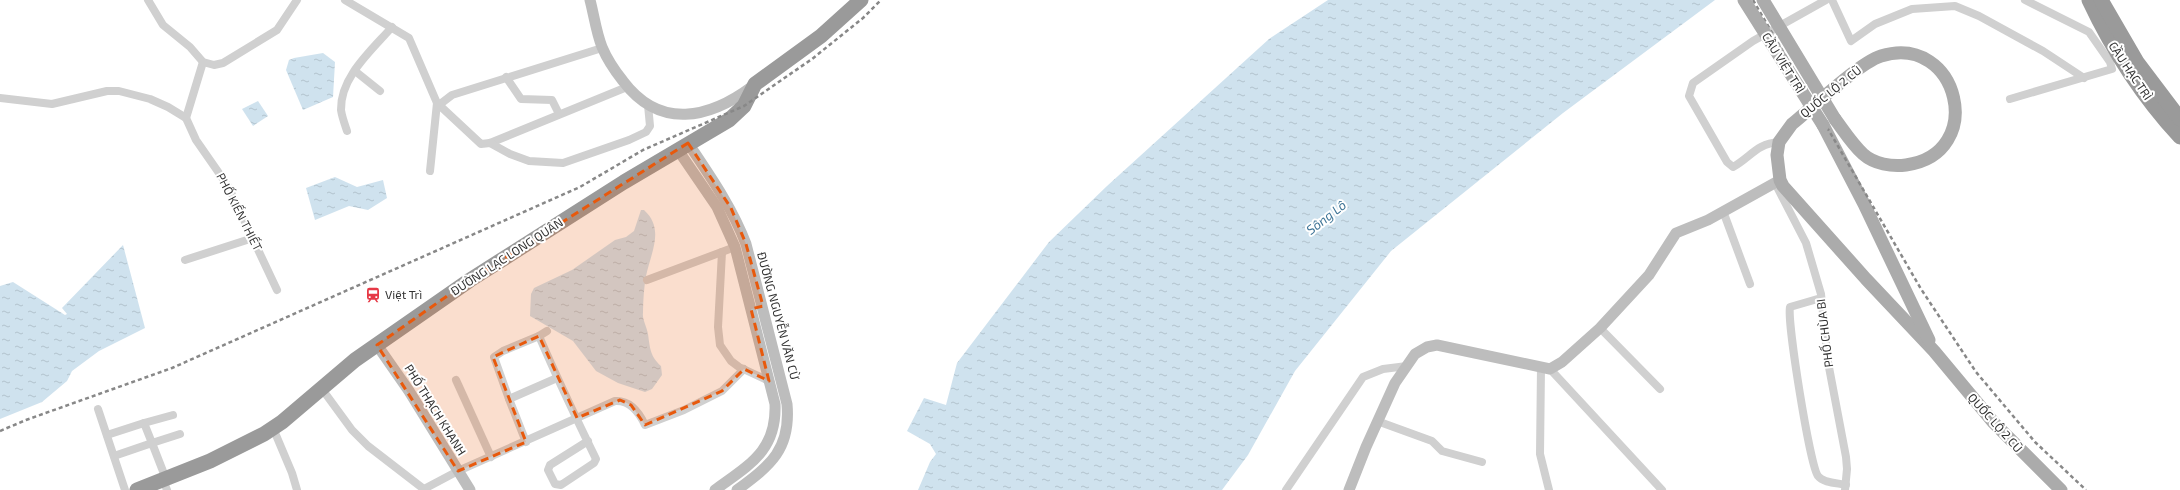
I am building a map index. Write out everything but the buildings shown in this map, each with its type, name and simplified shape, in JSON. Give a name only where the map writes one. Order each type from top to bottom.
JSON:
[{"type":"highway","name":"ĐƯỜNG LẠC LONG QUÂN","points":[[137,490],[165,483],[244,445],[273,428],[322,389],[341,371],[470,280],[624,182],[729,120],[744,106],[755,84],[821,36],[861,0]]},
{"type":"highway","name":"CẦU HẠC TRÌ","points":[[2088,0],[2112,44],[2153,104],[2180,137]]},
{"type":"highway","name":"CẦU HẠC TRÌ","points":[[2101,0],[2137,62],[2180,119]]},
{"type":"main road","name":"CẦU VIỆT TRÌ","points":[[1744,0],[1823,125]]},
{"type":"main road","name":"CẦU VIỆT TRÌ","points":[[1763,0],[1835,119]]},
{"type":"main road","name":"QUỐC LỘ 2 CŨ","points":[[1835,119],[1846,136],[1870,159],[1895,166],[1913,164],[1936,152],[1949,137],[1956,119],[1956,99],[1948,81],[1932,63],[1909,54],[1890,54],[1880,56],[1863,66],[1792,124],[1779,142],[1776,155],[1777,182],[1934,351],[1994,423],[2061,490]]},
{"type":"main road","name":"QUỐC LỘ 2 CŨ","points":[[1823,125],[1864,204],[1934,351]]},
{"type":"street","points":[[148,0],[163,25],[190,47],[203,62],[214,65],[223,63],[273,32],[280,26],[296,0]]},
{"type":"street","points":[[345,0],[406,35],[412,42],[438,104],[481,144],[490,143],[627,86]]},
{"type":"street","points":[[590,0],[602,48],[614,70],[635,96],[648,105],[672,114],[687,115],[725,104],[755,84]]},
{"type":"street","points":[[1779,142],[1765,143],[1745,160],[1733,167],[1727,162],[1688,96],[1690,89],[1693,83],[1753,41],[1826,0]]},
{"type":"street","points":[[1832,0],[1851,41],[1875,24],[1912,9],[1956,3],[2043,51],[2084,78]]},
{"type":"street","points":[[2010,99],[2112,69],[2110,62],[2094,36],[2089,32],[2025,0]]},
{"type":"street","points":[[347,131],[341,111],[345,90],[355,71],[392,27]]},
{"type":"street","points":[[430,171],[438,104],[448,97],[506,76],[602,48]]},
{"type":"street","points":[[0,98],[52,104],[107,91],[119,91],[150,99],[168,107],[186,118],[203,62]]},
{"type":"street","points":[[355,71],[380,91]]},
{"type":"street","points":[[506,76],[521,99],[552,100],[559,114]]},
{"type":"street","points":[[490,143],[510,154],[529,161],[563,163],[629,140],[646,132],[650,126],[648,105]]},
{"type":"street","name":"PHỐ KIẾN THIẾT","points":[[186,118],[196,140],[224,178],[277,290]]},
{"type":"street","name":"ĐƯỜNG NGUYỄN VĂN CỪ","points":[[683,146],[717,208],[735,247],[769,381],[775,412],[774,425],[766,447],[758,458],[715,490]]},
{"type":"street","name":"ĐƯỜNG NGUYỄN VĂN CỪ","points":[[683,146],[731,208],[738,223],[746,244],[763,306],[787,404],[787,430],[778,454],[770,465],[737,490]]},
{"type":"street","points":[[1349,490],[1377,421],[1395,383],[1415,354],[1427,347],[1437,345],[1546,368],[1562,362],[1600,328],[1649,275],[1676,233],[1708,220],[1777,182]]},
{"type":"street","name":"PHỐ CHÙA BI","points":[[1777,182],[1806,243],[1821,298],[1828,362],[1846,457],[1846,487]]},
{"type":"street","points":[[1723,211],[1750,284]]},
{"type":"street","points":[[185,260],[253,238]]},
{"type":"street","points":[[647,280],[735,247]]},
{"type":"street","points":[[722,252],[718,327],[720,345],[731,361],[769,381]]},
{"type":"street","points":[[1821,298],[1790,307],[1796,363],[1809,447],[1816,473],[1818,477],[1824,480],[1846,487]]},
{"type":"street","points":[[751,309],[763,306]]},
{"type":"street","points":[[1600,328],[1660,389]]},
{"type":"street","points":[[526,442],[494,357],[503,351],[539,336],[547,331]]},
{"type":"street","points":[[539,336],[557,378],[577,418],[588,441],[596,459],[594,463],[561,485],[554,484],[548,470],[550,464],[588,441]]},
{"type":"street","name":"PHỐ THẠCH KHANH","points":[[377,345],[409,391],[470,490]]},
{"type":"street","points":[[1286,490],[1363,377],[1383,369],[1406,366]]},
{"type":"street","points":[[1546,368],[1540,454],[1549,490]]},
{"type":"street","points":[[1546,368],[1662,490]]},
{"type":"street","points":[[322,389],[352,430],[368,446],[425,490],[458,471],[526,442],[615,401],[620,400],[631,405],[645,425],[684,410],[722,391],[744,369]]},
{"type":"street","points":[[509,399],[557,378]]},
{"type":"street","points":[[456,380],[491,457]]},
{"type":"street","points":[[98,409],[125,490]]},
{"type":"street","points":[[107,435],[174,414]]},
{"type":"street","points":[[1377,421],[1432,440],[1442,451],[1482,462]]},
{"type":"street","points":[[144,423],[165,483]]},
{"type":"street","points":[[273,428],[292,473],[297,490]]},
{"type":"street","points":[[114,456],[180,434]]},
{"type":"highlighted area","points":[[688,143],[731,208],[746,244],[763,306],[751,309],[769,381],[744,369],[722,391],[645,425],[631,405],[620,400],[577,418],[539,336],[493,357],[526,442],[458,471],[377,345],[470,280]]},
{"type":"water","name":"Sông Lô","points":[[1328,0],[1715,0],[1563,113],[1391,251],[1295,371],[1248,455],[1222,490],[918,490],[930,462],[936,454],[930,444],[907,431],[924,398],[946,405],[957,363],[1049,242],[1107,186],[1269,39]]},
{"type":"water","points":[[323,53],[335,62],[333,97],[303,110],[286,70],[289,60]]},
{"type":"water","points":[[258,101],[268,116],[253,126],[242,109]]},
{"type":"water","points":[[335,177],[357,187],[383,180],[387,198],[368,210],[349,206],[315,220],[306,188]]},
{"type":"water","points":[[641,210],[644,210],[650,217],[654,225],[655,233],[655,241],[645,280],[643,315],[651,352],[661,366],[662,375],[652,389],[645,392],[618,383],[596,371],[573,341],[530,316],[531,294],[534,288],[572,270],[615,240],[626,237],[634,231]]},
{"type":"water","points":[[123,245],[145,328],[99,351],[72,371],[67,381],[42,402],[0,419],[0,286],[13,282],[65,315],[67,314],[62,308]]},
{"type":"railway","points":[[0,431],[26,420],[172,368],[580,187],[643,150],[744,106],[812,59],[863,18],[881,0]]},
{"type":"railway","points":[[1753,0],[1921,289],[1976,372],[2035,442],[2086,490]]},
{"type":"place","name":"Việt Trì","points":[[373,295]]}]
